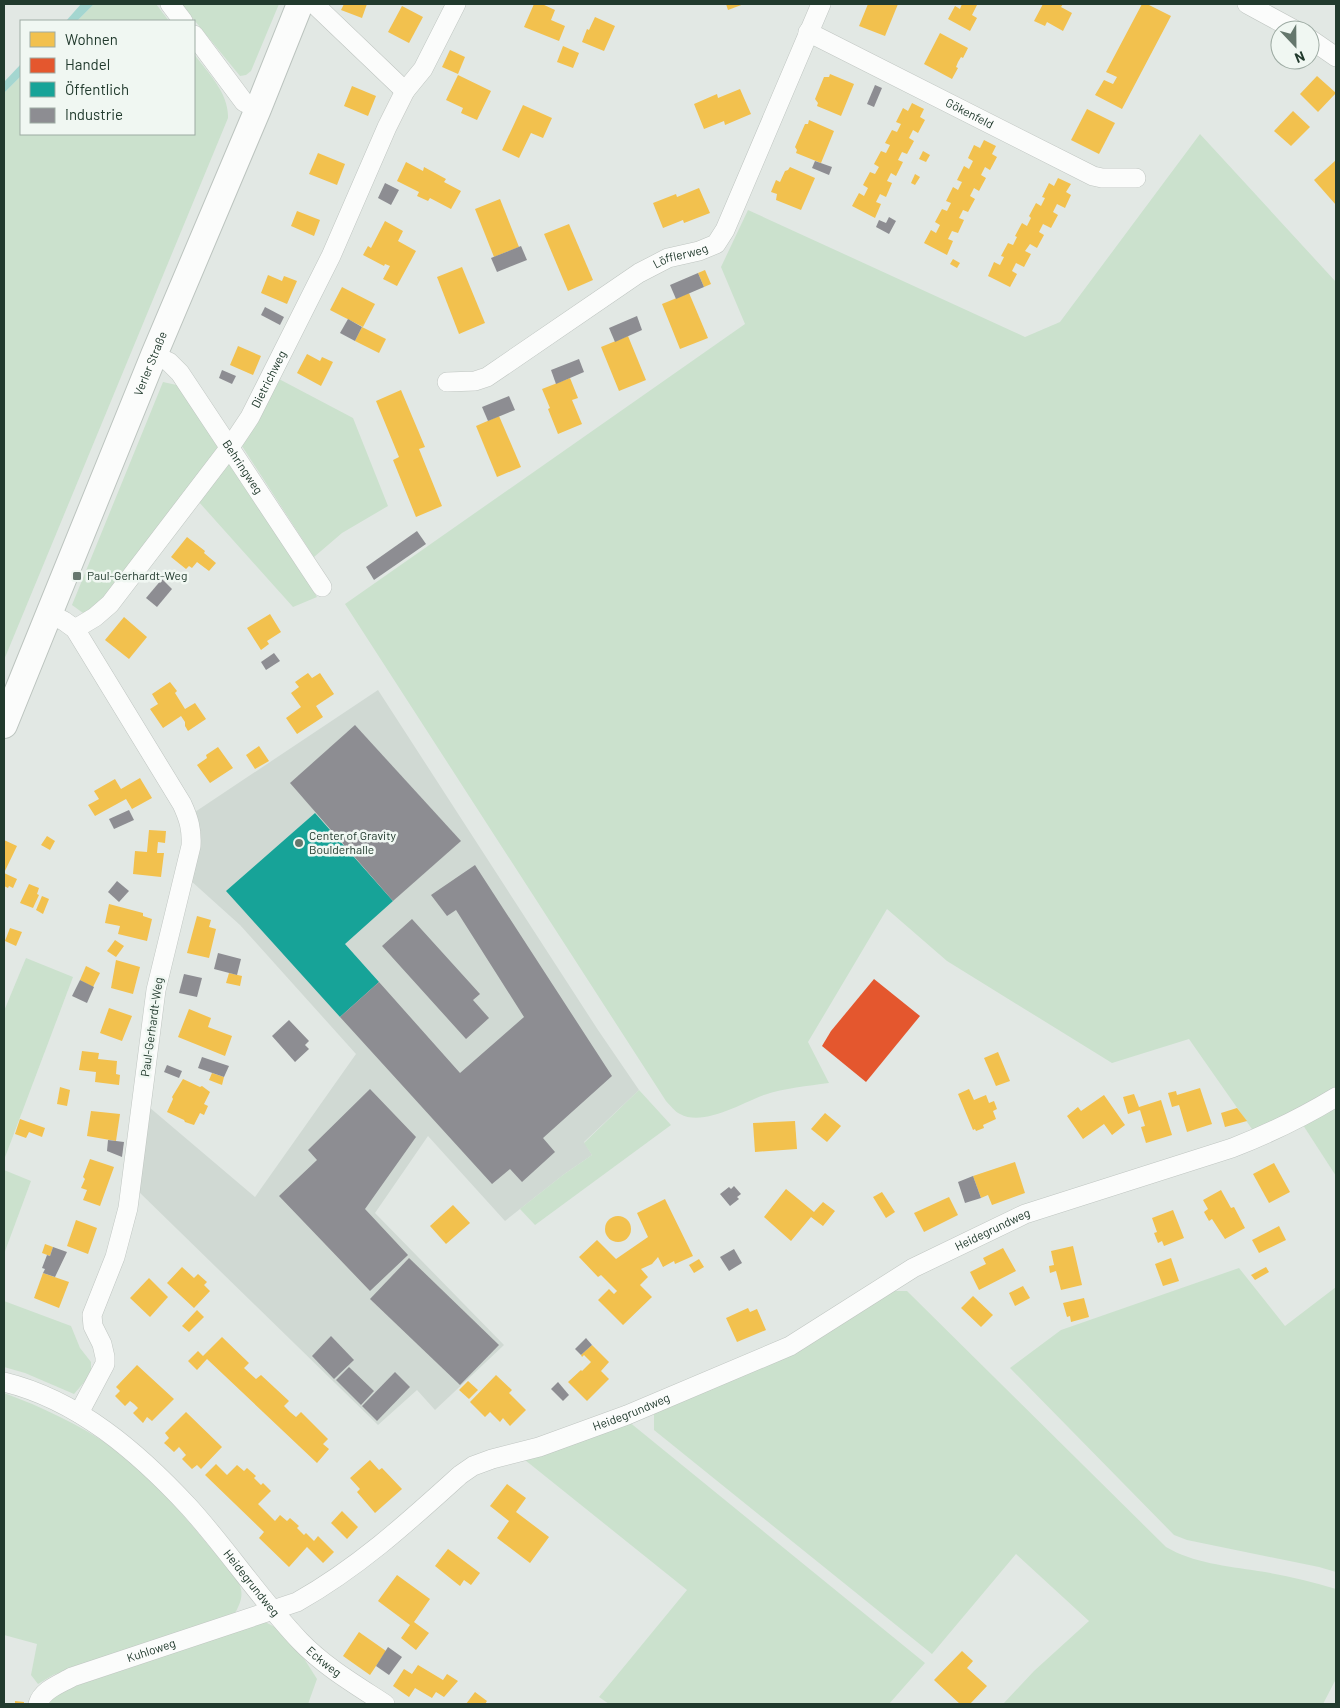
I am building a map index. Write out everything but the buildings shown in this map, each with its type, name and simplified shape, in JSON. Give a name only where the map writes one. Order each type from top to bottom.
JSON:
[{"type":"main road","name":"Verler Straße","points":[[4,725],[154,355],[258,109],[300,4]]},
{"type":"street","points":[[170,4],[182,20]]},
{"type":"street","points":[[314,4],[405,91]]},
{"type":"street","name":"Dietrichweg","points":[[75,629],[95,617],[110,604],[230,447],[250,417],[331,256],[387,127],[405,91],[423,70],[456,4]]},
{"type":"street","name":"Löfflerweg","points":[[446,382],[475,381],[487,377],[639,273],[668,258],[699,251],[716,244],[725,230],[821,4]]},
{"type":"street","points":[[1252,7],[1276,20]]},
{"type":"street","name":"Gökenfeld","points":[[808,32],[1093,176],[1102,178],[1136,178]]},
{"type":"street","points":[[195,37],[244,102],[258,109]]},
{"type":"street","points":[[1320,46],[1336,57]]},
{"type":"street","name":"Behringweg","points":[[154,355],[170,362],[180,373],[322,587]]},
{"type":"street","name":"Paul-Gerhardt-Weg","points":[[50,614],[75,629],[182,804],[192,833],[191,846],[156,990],[128,1208],[114,1257],[92,1315],[93,1326],[102,1344],[105,1364],[79,1413]]},
{"type":"street","name":"Heidegrundweg","points":[[4,1382],[42,1395],[79,1413],[123,1444],[190,1508],[272,1610],[297,1602],[375,1550],[397,1533],[460,1475],[473,1466],[539,1447],[627,1415],[790,1346],[913,1268],[1025,1214],[1257,1139],[1313,1111],[1336,1097]]},
{"type":"street","name":"Kuhloweg","points":[[38,1704],[39,1700],[51,1688],[72,1677],[272,1610]]},
{"type":"street","name":"Eckweg","points":[[272,1610],[310,1651],[385,1704]]},
{"type":"shaded area","points":[[378,690],[598,1030],[639,1090],[584,1142],[592,1155],[563,1175],[505,1221],[428,1136],[375,1213],[504,1345],[435,1410],[417,1390],[378,1425],[137,1190],[149,1107],[255,1197],[356,1054],[240,925],[190,880],[192,814]]},
{"type":"green space","points":[[94,4],[156,4],[168,20],[78,20]]},
{"type":"green space","points":[[181,4],[279,4],[251,71],[246,75],[240,76]]},
{"type":"green space","points":[[195,55],[221,92],[225,100],[228,118],[4,660],[4,93],[20,77],[20,135],[195,135]]},
{"type":"green space","points":[[1200,134],[1336,282],[1336,1088],[1254,1132],[1189,1039],[1112,1063],[947,961],[887,909],[808,1042],[829,1083],[764,1095],[711,1116],[689,1117],[678,1113],[666,1101],[345,604],[745,324],[721,267],[748,210],[1025,337],[1060,322]]},
{"type":"green space","points":[[279,379],[353,418],[388,506],[342,533],[314,557],[240,443]]},
{"type":"green space","points":[[163,382],[181,386],[224,448],[317,597],[293,607],[198,501],[105,601],[83,613],[72,605]]},
{"type":"green space","points":[[26,958],[73,977],[4,1160],[4,1011]]},
{"type":"green space","points":[[639,1090],[671,1125],[535,1225],[520,1209],[592,1155],[584,1143]]},
{"type":"green space","points":[[1336,1105],[1336,1176],[1303,1125]]},
{"type":"green space","points":[[4,1170],[31,1181],[4,1254]]},
{"type":"green space","points":[[1239,1268],[1285,1326],[1336,1287],[1336,1572],[1187,1540],[1174,1535],[1010,1368],[1061,1330]]},
{"type":"green space","points":[[894,1291],[907,1291],[1166,1547],[1187,1557],[1199,1560],[1287,1576],[1336,1589],[1336,1679],[1323,1704],[1003,1704],[1034,1671],[1089,1621],[1016,1554],[932,1654],[654,1430],[654,1411],[793,1352]]},
{"type":"green space","points":[[4,1301],[71,1326],[80,1348],[91,1362],[91,1374],[74,1394],[25,1373],[4,1367]]},
{"type":"green space","points":[[4,1393],[73,1423],[112,1447],[140,1469],[167,1496],[236,1577],[240,1586],[241,1598],[234,1615],[78,1666],[53,1675],[38,1684],[31,1675],[37,1644],[4,1635]]},
{"type":"green space","points":[[628,1421],[925,1663],[889,1704],[609,1704],[599,1697],[687,1590],[525,1460]]},
{"type":"green space","points":[[265,1622],[281,1630],[293,1641],[317,1679],[308,1704],[48,1704],[50,1698],[88,1680]]},
{"type":"water","points":[[81,4],[94,4],[78,20],[67,20]]},
{"type":"water","points":[[20,65],[20,77],[4,93],[4,82]]},
{"type":"place","name":"Paul-Gerhardt-Weg","points":[[77,576]]},
{"type":"place","name":"Center of Gravity Boulderhalle","points":[[299,843]]}]
